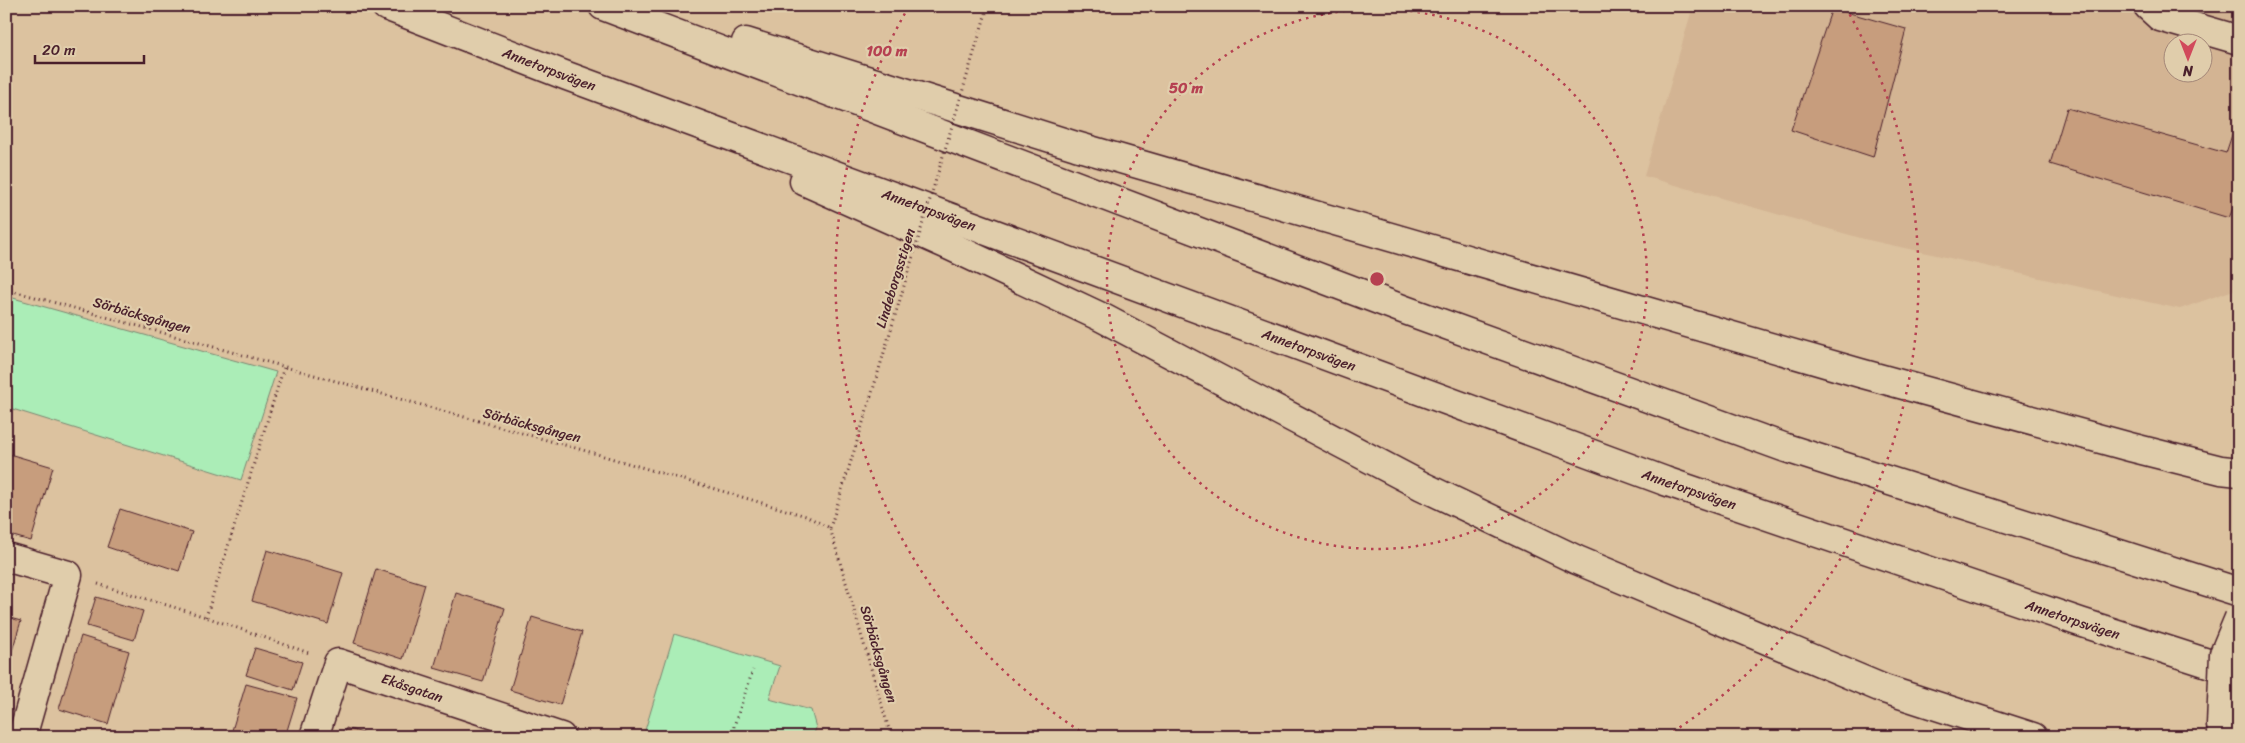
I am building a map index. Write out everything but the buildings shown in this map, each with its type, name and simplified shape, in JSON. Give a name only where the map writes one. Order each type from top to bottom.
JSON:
[{"type":"main road","name":"Annetorpsvägen","points":[[386,6],[567,76],[1666,481],[2071,619],[2239,673]]},
{"type":"main road","points":[[603,6],[1405,310],[1786,448],[2239,592]]},
{"type":"main road","points":[[637,6],[1076,146],[1860,373],[2130,447],[2221,470],[2239,472]]},
{"type":"main road","points":[[2148,6],[2160,17],[2239,40]]},
{"type":"main road","points":[[567,76],[941,242],[1101,317],[1422,486],[1577,560],[1884,689],[2033,737]]},
{"type":"main road","points":[[6,557],[68,575],[22,737]]},
{"type":"main road","points":[[2223,737],[2221,725],[2224,654],[2239,618]]},
{"type":"main road","points":[[314,737],[338,663]]},
{"type":"main road","name":"Ekåsgatan","points":[[338,663],[561,737]]},
{"type":"path","name":"Lindeborgsstigen","points":[[830,528],[988,6]]},
{"type":"path","name":"Sörbäcksgången","points":[[6,289],[797,513],[830,528],[889,735],[904,737]]},
{"type":"path","points":[[206,617],[284,367]]},
{"type":"path","points":[[68,575],[206,617],[338,663]]},
{"type":"path","points":[[733,737],[734,726],[753,670]]},
{"type":"shaded area","points":[[1693,6],[2239,6],[2239,288],[2180,309],[1864,239],[1644,176]]},
{"type":"green space","points":[[6,296],[276,372],[241,480],[6,407]]},
{"type":"green space","points":[[674,634],[780,666],[769,699],[811,710],[816,728],[813,737],[643,737]]}]
